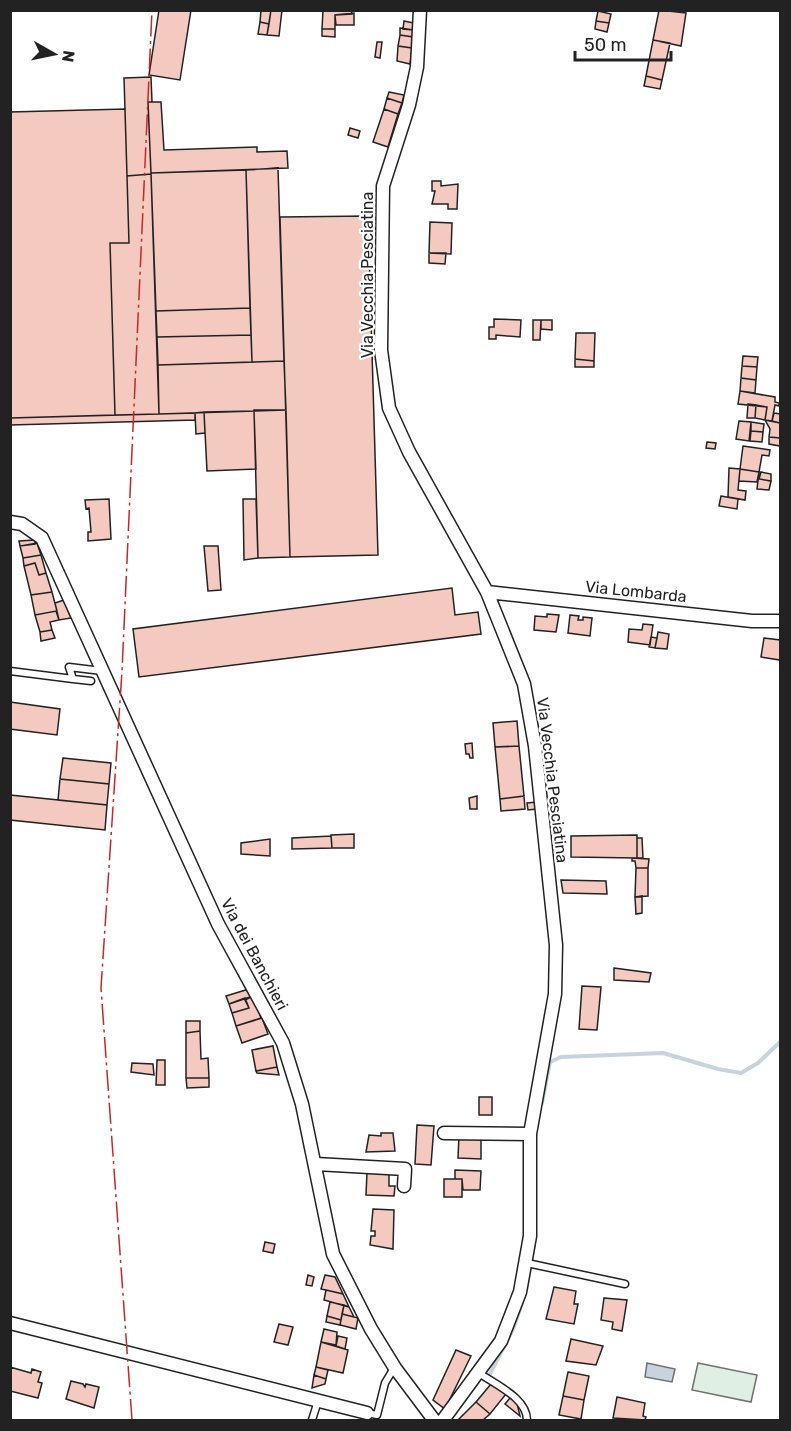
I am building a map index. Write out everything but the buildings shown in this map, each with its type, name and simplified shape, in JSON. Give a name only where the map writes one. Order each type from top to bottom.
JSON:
[{"type":"street","name":"Via Vecchia Pesciatina","points":[[420,10],[417,67],[411,96],[383,186],[381,350],[389,408],[409,452],[487,592],[524,684],[535,746],[556,945],[555,994],[530,1134],[531,1264],[501,1341],[443,1420]]},
{"type":"street","name":"Via dei Banchieri","points":[[10,522],[22,524],[42,538],[218,924],[283,1043],[302,1104],[333,1254],[371,1329],[395,1368],[434,1420]]},
{"type":"street","name":"Via Lombarda","points":[[487,592],[752,621],[780,621]]},
{"type":"street","points":[[444,1133],[530,1134]]},
{"type":"street","points":[[316,1164],[405,1169],[404,1186]]},
{"type":"street","points":[[10,1323],[367,1413]]},
{"type":"lane","points":[[73,679],[69,667],[102,671]]},
{"type":"lane","points":[[10,671],[91,681]]},
{"type":"lane","points":[[531,1264],[625,1284]]},
{"type":"lane","points":[[367,1413],[377,1415],[385,1383],[395,1368]]},
{"type":"lane","points":[[479,1373],[519,1400],[527,1411],[527,1420]]},
{"type":"lane","points":[[312,1420],[318,1401]]},
{"type":"green space","points":[[698,1363],[757,1375],[751,1402],[692,1390]]},
{"type":"shaded area","points":[[647,1363],[675,1369],[672,1382],[645,1377]]},
{"type":"waterway","points":[[542,1103],[550,1062],[561,1057],[663,1053],[718,1069],[741,1073],[758,1063],[780,1042]]},
{"type":"waterway","points":[[526,1290],[534,1245]]},
{"type":"waterway","points":[[490,1374],[514,1327],[522,1303]]},
{"type":"power","points":[[132,1420],[101,988],[122,671],[152,10]]}]
